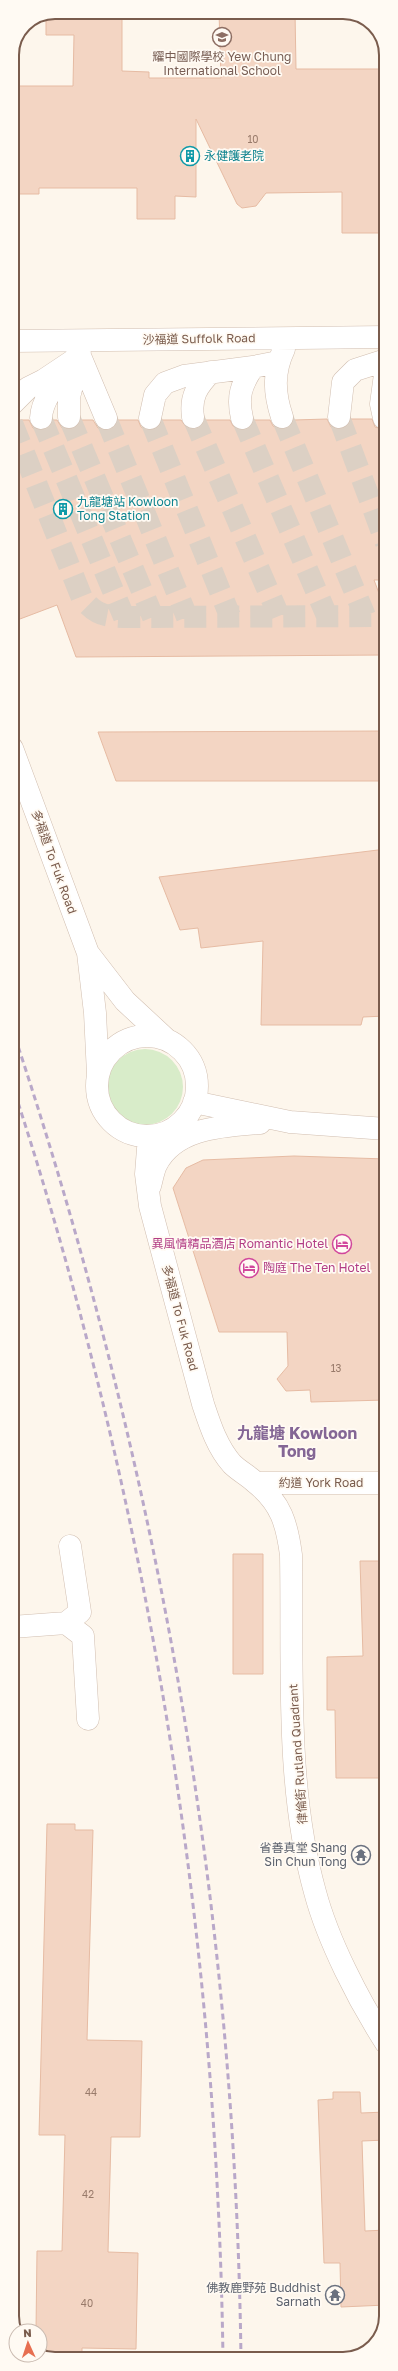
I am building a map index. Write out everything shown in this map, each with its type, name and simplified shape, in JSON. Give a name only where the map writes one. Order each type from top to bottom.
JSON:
[{"type":"street","name":"沙福道 Suffolk Road","points":[[19,342],[80,348],[289,338],[379,337]]},
{"type":"street","points":[[282,417],[276,394],[278,362],[289,338]]},
{"type":"street","points":[[19,397],[28,388],[44,380],[80,348]]},
{"type":"street","points":[[69,417],[69,397],[80,348]]},
{"type":"street","points":[[41,418],[42,408],[80,348]]},
{"type":"street","points":[[80,348],[106,418]]},
{"type":"street","points":[[150,418],[155,395],[165,383],[184,376],[253,367],[278,362]]},
{"type":"street","points":[[339,417],[343,382],[355,370],[379,362]]},
{"type":"street","points":[[242,418],[239,394],[243,381],[253,367]]},
{"type":"street","points":[[193,417],[193,395],[198,385],[211,372]]},
{"type":"street","name":"多福道 To Fuk Road","points":[[19,767],[88,953],[96,1013],[98,1074],[96,1090],[100,1105],[108,1118],[120,1128],[134,1135],[149,1136],[164,1133],[177,1126],[187,1115],[194,1102],[197,1088],[195,1073],[189,1060],[179,1048],[167,1040],[125,1001],[88,953]]},
{"type":"street","name":"多福道 To Fuk Road","points":[[98,1074],[103,1061],[112,1050],[124,1042],[138,1037],[153,1037],[167,1040]]},
{"type":"street","points":[[194,1102],[290,1122],[379,1128]]},
{"type":"street","points":[[147,1193],[157,1165],[168,1150],[185,1137],[211,1128],[290,1122]]},
{"type":"street","name":"多福道 To Fuk Road","points":[[149,1136],[146,1155],[147,1193],[202,1404],[220,1448],[233,1465],[256,1483]]},
{"type":"street","name":"約道 York Road","points":[[256,1483],[379,1483]]},
{"type":"street","name":"律倫街 Rutland Quadrant","points":[[256,1483],[270,1495],[281,1510],[287,1527],[291,1555],[293,1719],[298,1796],[305,1848],[315,1893],[339,1956],[379,2029]]},
{"type":"street","points":[[19,1626],[66,1623],[80,1612],[70,1546]]},
{"type":"street","points":[[66,1623],[83,1636],[88,1718]]},
{"type":"green space","points":[[145,1049],[159,1052],[172,1060],[180,1073],[183,1087],[180,1101],[172,1114],[159,1122],[145,1125],[131,1122],[118,1114],[110,1101],[107,1087],[110,1073],[118,1060],[131,1052]]},
{"type":"building","points":[[122,19],[122,71],[149,72],[149,78],[221,78],[219,19],[295,19],[296,69],[379,69],[379,233],[342,233],[342,192],[266,193],[256,206],[242,208],[237,204],[196,119],[196,197],[175,196],[175,219],[137,219],[137,188],[39,188],[39,194],[19,194],[19,86],[73,86],[74,35],[46,35],[46,21],[48,20]]},
{"type":"building","points":[[327,419],[331,427],[338,429],[344,428],[351,419],[372,419],[375,427],[379,428],[379,580],[374,580],[379,593],[379,655],[76,657],[57,605],[19,619],[19,420],[29,420],[33,428],[40,430],[46,429],[53,420],[57,420],[62,428],[69,429],[76,428],[81,420],[93,420],[98,428],[105,430],[111,429],[118,420],[138,420],[141,427],[148,430],[159,427],[162,420],[181,420],[187,428],[194,429],[201,427],[205,420],[230,420],[233,426],[244,430],[250,427],[254,420],[270,420],[273,426],[280,429],[291,426],[294,420]]},
{"type":"building","points":[[379,731],[379,781],[116,781],[98,732]]},
{"type":"building","points":[[379,850],[379,1016],[363,1017],[361,1025],[261,1025],[263,941],[201,948],[198,928],[180,930],[159,877]]},
{"type":"building","points":[[294,1156],[379,1159],[379,1400],[311,1402],[310,1390],[286,1391],[277,1379],[288,1366],[287,1332],[219,1332],[173,1188],[186,1168],[203,1160]]},
{"type":"building","points":[[233,1554],[263,1554],[263,1674],[233,1674]]},
{"type":"building","points":[[360,1561],[379,1561],[379,1778],[336,1778],[335,1710],[327,1710],[327,1657],[363,1656]]},
{"type":"building","points":[[47,1824],[75,1824],[75,1830],[93,1830],[87,2040],[142,2041],[140,2137],[111,2137],[108,2252],[138,2253],[136,2349],[82,2348],[82,2352],[48,2351],[48,2323],[36,2323],[37,2251],[62,2251],[65,2135],[39,2135]]},
{"type":"building","points":[[333,2092],[360,2092],[361,2113],[379,2112],[379,2140],[362,2141],[365,2231],[379,2230],[379,2305],[341,2307],[340,2263],[324,2263],[318,2100],[333,2099]]},
{"type":"tunnel","points":[[69,417],[153,617]]},
{"type":"tunnel","points":[[193,417],[279,616]]},
{"type":"tunnel","points":[[282,417],[365,616]]},
{"type":"tunnel","points":[[339,417],[379,524]]},
{"type":"tunnel","points":[[41,418],[124,617]]},
{"type":"tunnel","points":[[106,418],[187,617]]},
{"type":"tunnel","points":[[150,418],[230,616]]},
{"type":"tunnel","points":[[242,418],[327,616]]},
{"type":"tunnel","points":[[19,440],[82,598],[100,614],[124,617],[379,616]]},
{"type":"railway","points":[[19,1050],[63,1191],[108,1355],[147,1519],[179,1684],[204,1851],[223,2018],[235,2188],[241,2352]]},
{"type":"railway","points":[[19,1107],[60,1239],[101,1396],[137,1554],[166,1713],[189,1874],[206,2035],[218,2197],[223,2352]]},
{"type":"place","name":"耀中國際學校 Yew Chung International School","points":[[222,37]]},
{"type":"place","name":"永健護老院","points":[[190,156]]},
{"type":"place","name":"九龍塘站 Kowloon Tong Station","points":[[63,509]]},
{"type":"place","name":"異風情精品酒店 Romantic Hotel","points":[[342,1244]]},
{"type":"place","name":"陶庭 The Ten Hotel","points":[[249,1268]]},
{"type":"place","name":"省善真堂 Shang Sin Chun Tong","points":[[361,1855]]},
{"type":"place","name":"佛教鹿野苑 Buddhist Sarnath","points":[[335,2295]]},
{"type":"district","name":"九龍塘 Kowloon Tong","points":[[297,1442]]}]
